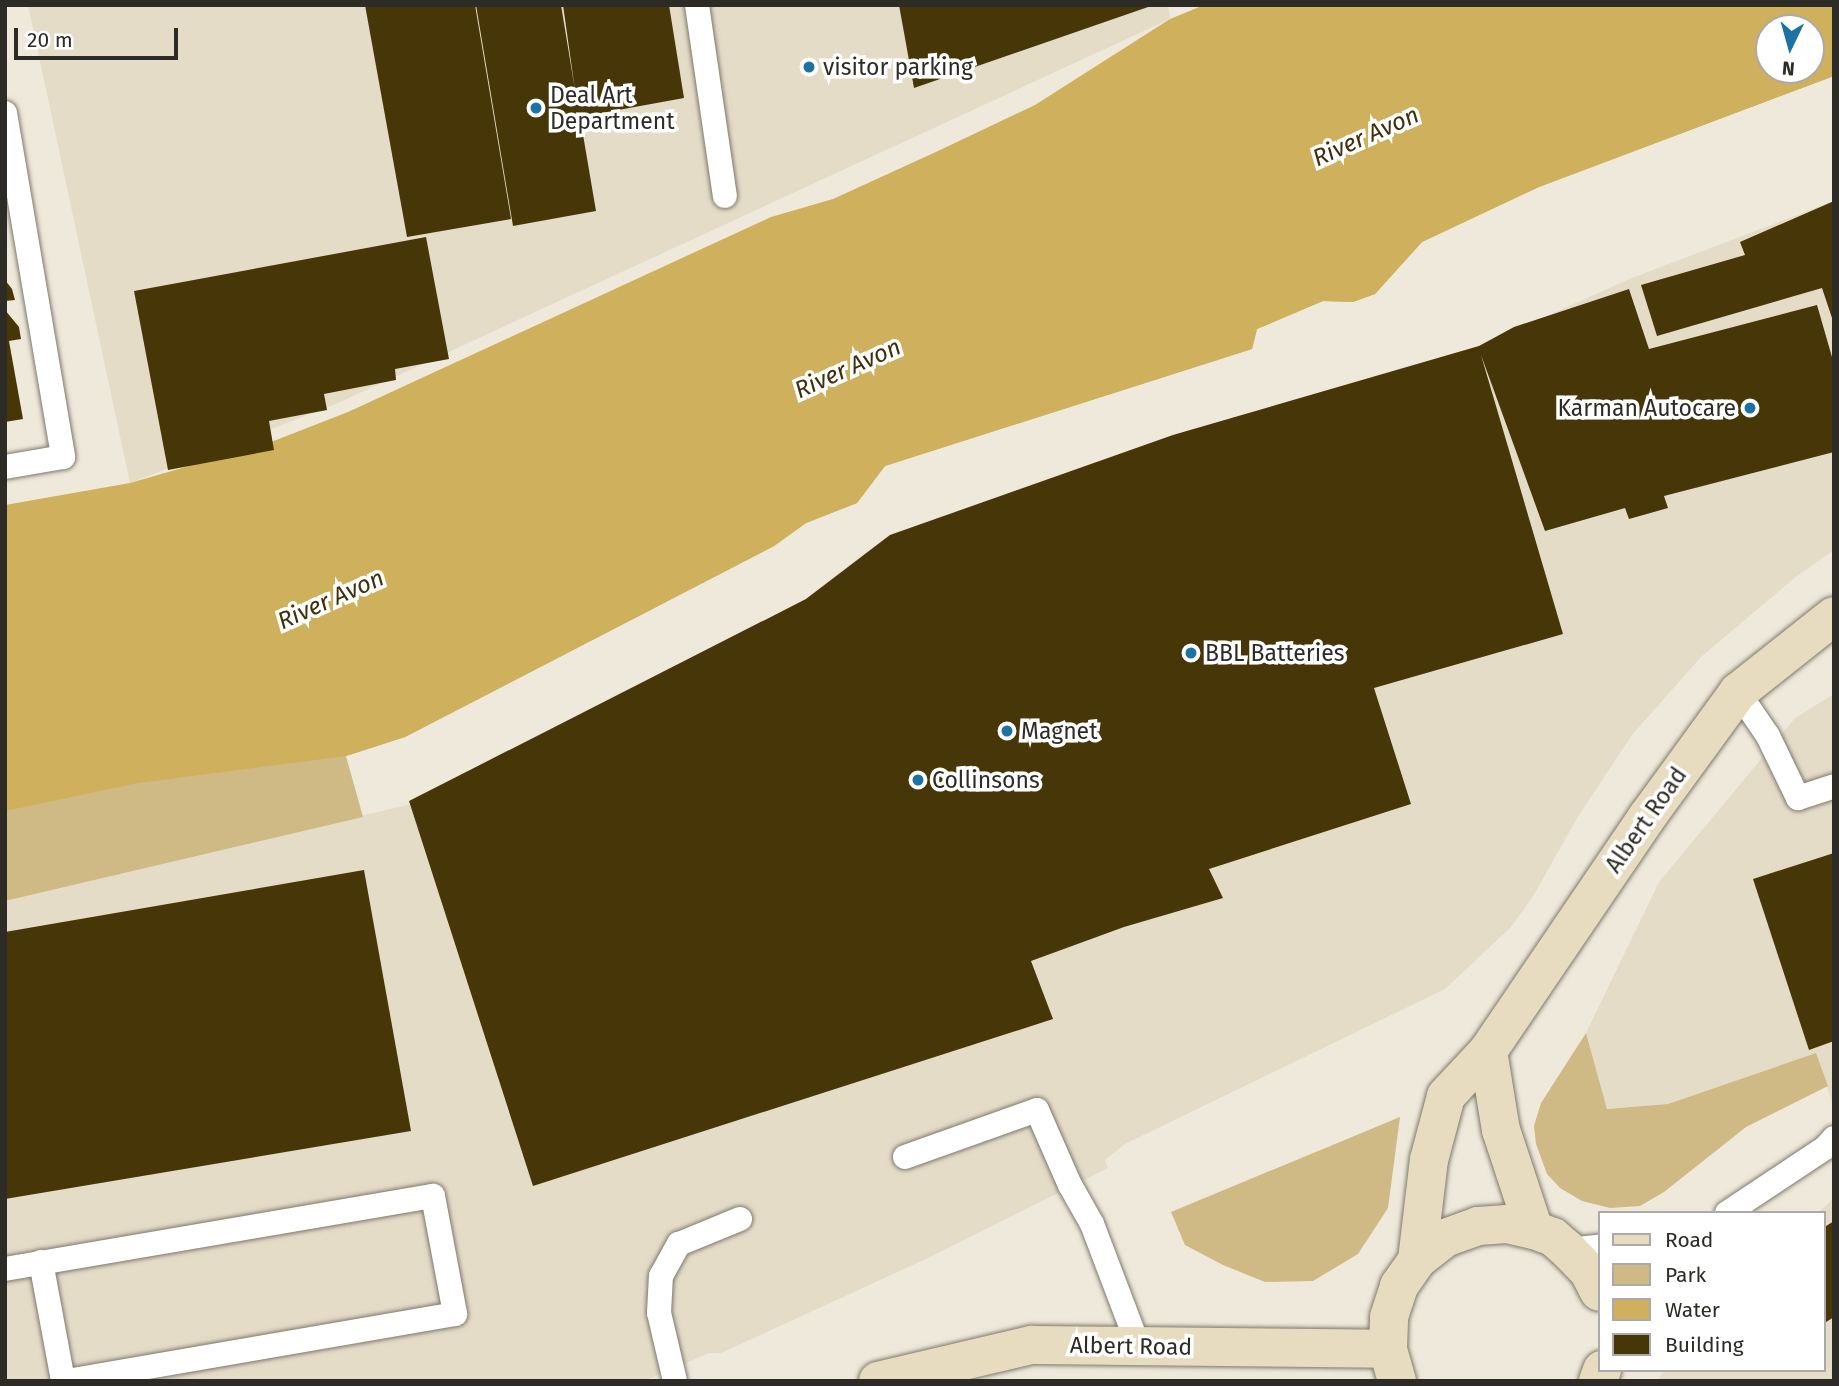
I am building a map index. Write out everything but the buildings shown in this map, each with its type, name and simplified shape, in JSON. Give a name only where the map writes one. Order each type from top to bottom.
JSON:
[{"type":"street","name":"Albert Road","points":[[1417,1260],[1429,1160],[1446,1096],[1488,1051],[1647,817],[1738,692],[1834,616]]},
{"type":"street","points":[[1488,1051],[1501,1130],[1534,1230]]},
{"type":"street","name":"Albert Road","points":[[878,1381],[1032,1345],[1138,1345],[1392,1365],[1389,1317],[1399,1286],[1417,1260],[1445,1238],[1478,1227],[1507,1224],[1534,1230],[1583,1248],[1589,1272],[1598,1290]]},
{"type":"lane","points":[[697,5],[725,195]]},
{"type":"lane","points":[[5,113],[63,457],[5,467]]},
{"type":"lane","points":[[1738,692],[1768,736],[1798,798],[1834,786]]},
{"type":"lane","points":[[905,1157],[1037,1110],[1091,1224],[1138,1345]]},
{"type":"lane","points":[[1730,1211],[1831,1145]]},
{"type":"lane","points":[[5,1269],[433,1196],[455,1314],[69,1381]]},
{"type":"lane","points":[[675,1381],[659,1313],[661,1276],[679,1244],[740,1219]]},
{"type":"lane","points":[[41,1262],[63,1381]]},
{"type":"shaded area","points":[[28,5],[1168,5],[1170,19],[336,404],[130,483]]},
{"type":"shaded area","points":[[1834,201],[1834,550],[1797,576],[1701,657],[1632,735],[1579,815],[1532,898],[1510,928],[1445,989],[1125,1144],[1105,1160],[1108,1168],[928,1258],[721,1353],[709,1353],[644,1381],[5,1381],[5,901],[420,802],[805,599],[889,535],[1173,435],[1479,346],[1632,278]]},
{"type":"shaded area","points":[[1834,694],[1834,1109],[1816,1053],[1668,1104],[1607,1109],[1586,1033],[1659,882],[1795,718]]},
{"type":"shaded area","points":[[1834,1198],[1834,1381],[1657,1381],[1664,1372],[1825,1372],[1825,1211],[1820,1211]]},
{"type":"green space","points":[[1834,5],[1834,76],[1825,79],[1825,14]]},
{"type":"green space","points":[[1755,76],[1755,84],[1813,84],[1539,187],[1422,242],[1375,294],[1353,302],[1323,301],[1257,329],[1252,349],[885,466],[857,503],[806,523],[774,546],[405,737],[346,756],[363,817],[5,901],[5,765]]},
{"type":"green space","points":[[1586,1033],[1607,1109],[1668,1104],[1816,1053],[1828,1086],[1746,1127],[1664,1192],[1640,1206],[1610,1208],[1582,1201],[1560,1188],[1547,1174],[1536,1144],[1534,1126],[1541,1103]]},
{"type":"green space","points":[[1400,1117],[1388,1208],[1358,1254],[1313,1281],[1265,1282],[1223,1265],[1185,1245],[1171,1212]]},
{"type":"water","name":"River Avon","points":[[1204,5],[1834,5],[1834,76],[1825,79],[1825,14],[1755,14],[1755,84],[1813,84],[1539,187],[1422,242],[1375,294],[1353,302],[1323,301],[1257,329],[1252,349],[885,466],[857,503],[806,523],[774,546],[405,737],[346,756],[138,783],[5,811],[5,505],[130,483],[266,444],[348,412],[771,217],[833,199],[1035,105],[1170,19]]},
{"type":"place","name":"visitor parking","points":[[809,67]]},
{"type":"place","name":"Deal Art Department","points":[[536,108]]},
{"type":"place","name":"Karman Autocare","points":[[1750,408]]},
{"type":"place","name":"BBL Batteries","points":[[1191,653]]},
{"type":"place","name":"Magnet","points":[[1007,731]]},
{"type":"place","name":"Collinsons","points":[[918,780]]}]
